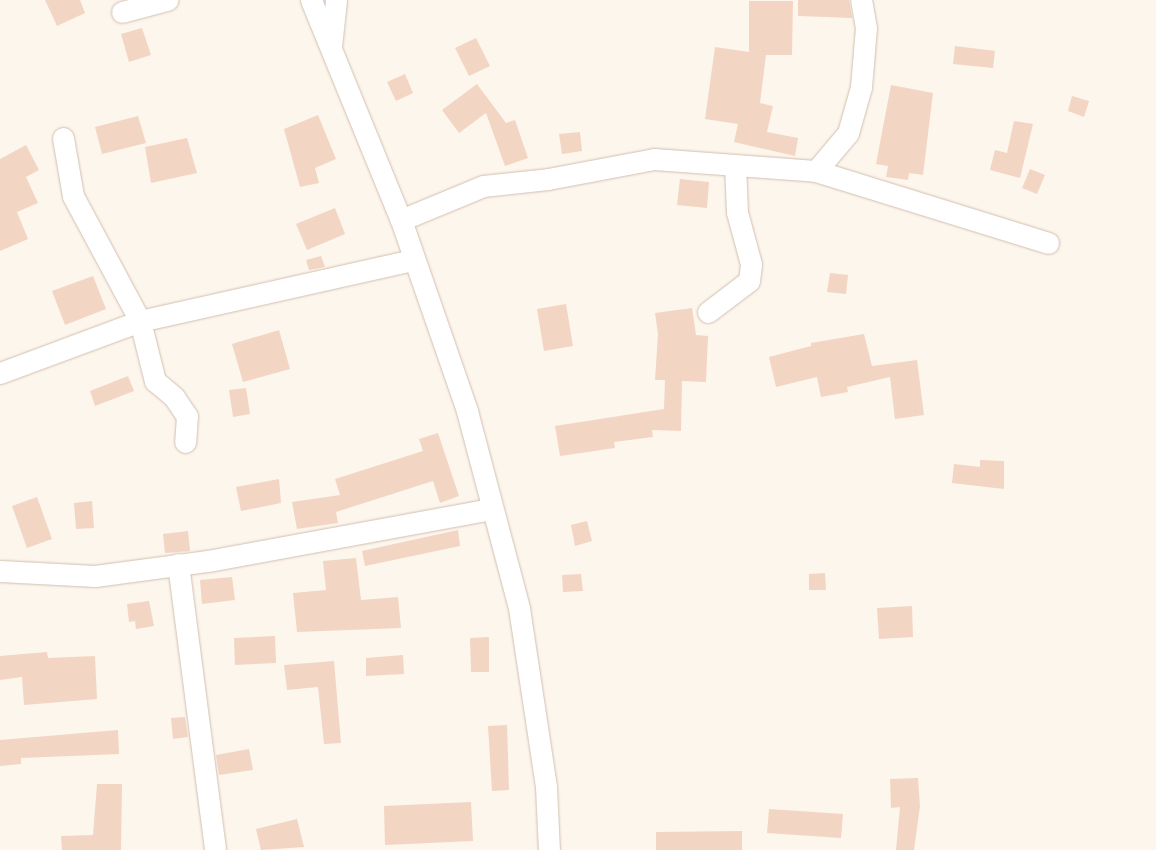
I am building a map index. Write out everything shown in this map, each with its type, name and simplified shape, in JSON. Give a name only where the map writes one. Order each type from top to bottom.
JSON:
[{"type":"street","points":[[122,12],[167,0]]},
{"type":"street","points":[[310,0],[401,220],[412,260],[467,411],[519,608],[546,787],[549,850]]},
{"type":"street","points":[[330,50],[336,0]]},
{"type":"street","points":[[816,171],[848,134],[861,87],[866,28],[861,0]]},
{"type":"street","points":[[63,138],[73,196],[140,321],[155,381],[174,397],[186,416],[185,442]]},
{"type":"street","points":[[401,220],[483,186],[548,178],[654,159],[816,171],[1048,242]]},
{"type":"street","points":[[708,312],[749,281],[751,264],[737,212],[735,165]]},
{"type":"street","points":[[0,373],[140,321],[412,260]]},
{"type":"street","points":[[0,571],[95,576],[178,564],[492,509]]},
{"type":"street","points":[[178,564],[214,850]]},
{"type":"building","points":[[45,0],[80,0],[85,13],[57,26]]},
{"type":"building","points":[[798,0],[849,0],[852,18],[798,16]]},
{"type":"building","points":[[749,1],[793,1],[792,55],[766,55],[760,103],[773,106],[767,132],[798,138],[795,156],[734,142],[738,124],[705,119],[715,47],[749,52]]},
{"type":"building","points":[[142,28],[151,55],[129,62],[121,34]]},
{"type":"building","points":[[476,38],[490,66],[469,76],[455,48]]},
{"type":"building","points":[[955,46],[995,51],[993,68],[953,64]]},
{"type":"building","points":[[405,74],[413,93],[396,101],[387,82]]},
{"type":"building","points":[[477,84],[506,123],[515,120],[528,158],[505,166],[486,113],[459,133],[442,110]]},
{"type":"building","points":[[891,85],[933,93],[923,175],[909,173],[908,180],[886,177],[888,166],[876,164]]},
{"type":"building","points":[[1072,96],[1089,101],[1084,117],[1068,111]]},
{"type":"building","points":[[318,115],[336,159],[315,168],[319,183],[300,187],[284,129]]},
{"type":"building","points":[[138,116],[146,143],[102,154],[95,127]]},
{"type":"building","points":[[1014,121],[1033,124],[1020,178],[990,170],[995,150],[1007,153]]},
{"type":"building","points":[[580,132],[582,151],[562,154],[559,134]]},
{"type":"building","points":[[187,138],[197,173],[151,183],[145,147]]},
{"type":"building","points":[[26,145],[39,170],[26,177],[38,203],[17,212],[28,239],[0,251],[0,159]]},
{"type":"building","points":[[1030,169],[1045,175],[1037,194],[1022,188]]},
{"type":"building","points":[[680,179],[709,182],[707,208],[677,205]]},
{"type":"building","points":[[335,208],[345,234],[307,250],[296,224]]},
{"type":"building","points":[[321,256],[325,267],[309,270],[306,260]]},
{"type":"building","points":[[830,273],[848,275],[846,294],[827,292]]},
{"type":"building","points":[[93,276],[106,309],[65,325],[52,291]]},
{"type":"building","points":[[566,304],[573,346],[544,351],[537,309]]},
{"type":"building","points":[[692,308],[696,335],[708,336],[706,382],[682,381],[681,431],[652,430],[653,437],[614,442],[615,448],[560,456],[555,426],[664,409],[665,380],[655,380],[658,334],[655,313]]},
{"type":"building","points":[[279,330],[290,369],[243,382],[232,344]]},
{"type":"building","points":[[864,334],[872,366],[917,360],[924,415],[895,419],[890,377],[847,387],[848,392],[821,397],[817,377],[776,387],[769,357],[811,346],[811,343]]},
{"type":"building","points":[[128,376],[134,391],[95,406],[90,391]]},
{"type":"building","points":[[246,388],[250,414],[233,417],[229,390]]},
{"type":"building","points":[[438,433],[459,496],[440,503],[433,481],[336,512],[338,523],[297,529],[292,502],[340,495],[335,479],[423,451],[419,439]]},
{"type":"building","points":[[980,460],[1004,461],[1004,489],[952,483],[954,464],[980,467]]},
{"type":"building","points":[[279,479],[281,503],[241,511],[236,487]]},
{"type":"building","points":[[37,497],[52,539],[27,548],[12,506]]},
{"type":"building","points":[[92,501],[94,528],[76,529],[74,503]]},
{"type":"building","points":[[587,521],[592,541],[575,546],[571,525]]},
{"type":"building","points":[[458,530],[460,546],[365,566],[362,551]]},
{"type":"building","points":[[188,531],[190,551],[165,553],[163,534]]},
{"type":"building","points":[[356,558],[361,600],[398,597],[401,628],[297,632],[293,593],[326,590],[323,561]]},
{"type":"building","points":[[825,573],[826,590],[809,590],[809,574]]},
{"type":"building","points":[[581,574],[583,591],[563,592],[562,575]]},
{"type":"building","points":[[232,577],[235,600],[202,604],[200,580]]},
{"type":"building","points":[[149,601],[154,626],[136,629],[135,621],[129,622],[127,604]]},
{"type":"building","points":[[912,606],[913,637],[879,639],[877,608]]},
{"type":"building","points":[[275,636],[276,663],[235,665],[234,638]]},
{"type":"building","points":[[489,637],[489,672],[471,672],[470,638]]},
{"type":"building","points":[[47,652],[48,658],[95,656],[97,699],[24,705],[22,677],[0,680],[0,656]]},
{"type":"building","points":[[403,655],[404,674],[366,676],[366,658]]},
{"type":"building","points":[[334,661],[341,743],[324,744],[318,687],[287,690],[284,665]]},
{"type":"building","points":[[185,717],[188,737],[173,739],[171,718]]},
{"type":"building","points":[[507,725],[509,790],[492,791],[488,726]]},
{"type":"building","points":[[118,730],[119,754],[21,758],[21,764],[0,766],[0,740]]},
{"type":"building","points":[[249,749],[253,770],[219,775],[216,755]]},
{"type":"building","points":[[918,778],[920,806],[914,850],[896,850],[900,807],[891,808],[890,779]]},
{"type":"building","points":[[97,784],[122,784],[121,850],[62,850],[61,836],[93,835]]},
{"type":"building","points":[[471,802],[473,841],[385,845],[384,806]]},
{"type":"building","points":[[769,809],[843,814],[841,838],[767,833]]},
{"type":"building","points":[[297,819],[304,847],[261,850],[256,829]]},
{"type":"building","points":[[742,831],[742,850],[656,850],[656,832]]}]
